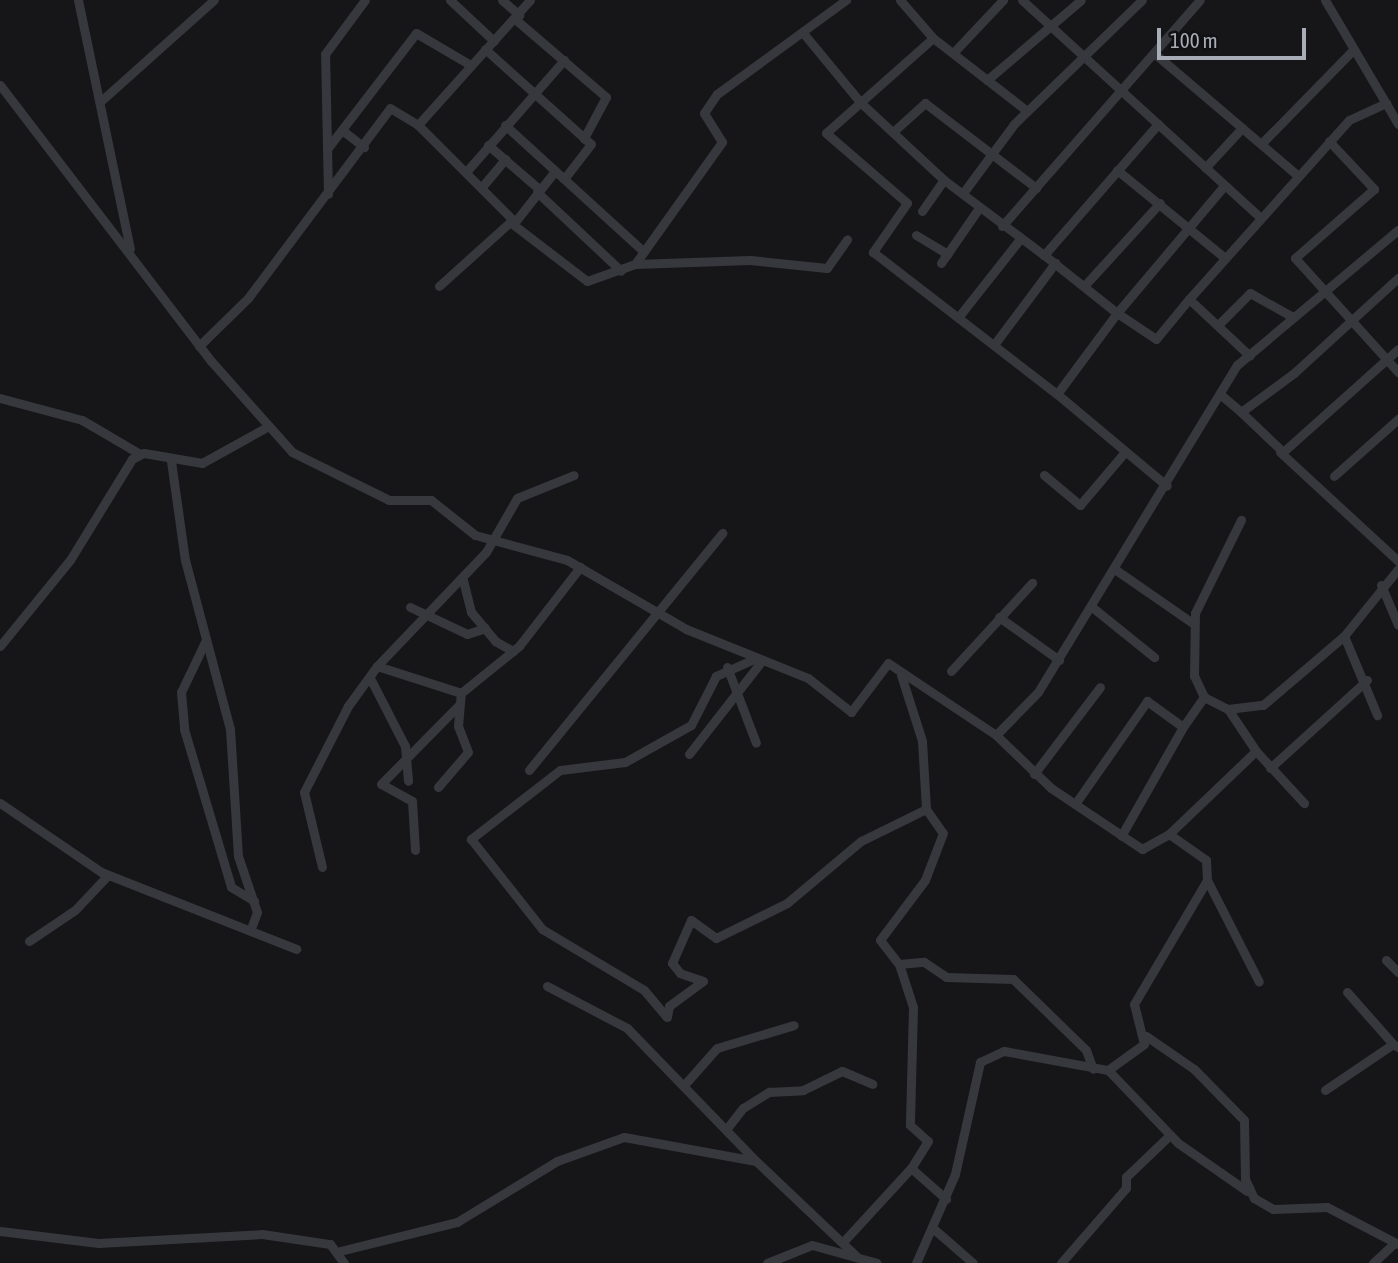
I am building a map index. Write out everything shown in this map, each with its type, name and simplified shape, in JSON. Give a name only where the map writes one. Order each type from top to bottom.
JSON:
[{"type":"street","points":[[78,0],[102,100],[130,251]]},
{"type":"street","points":[[102,100],[214,0]]},
{"type":"street","points":[[328,194],[325,54],[365,0]]},
{"type":"street","points":[[450,0],[494,41]]},
{"type":"street","points":[[502,0],[607,102],[584,138]]},
{"type":"street","points":[[418,125],[468,64],[494,41],[530,0]]},
{"type":"street","points":[[635,264],[722,142],[705,124],[709,104],[735,78],[804,34],[833,4],[846,0]]},
{"type":"street","points":[[900,0],[933,38],[1027,111]]},
{"type":"street","points":[[953,53],[1003,0]]},
{"type":"street","points":[[1022,0],[1081,58],[1261,218]]},
{"type":"street","points":[[987,80],[1052,28],[1081,0]]},
{"type":"street","points":[[963,193],[1027,111],[1142,0]]},
{"type":"street","points":[[1002,226],[1121,94],[1200,0]]},
{"type":"street","points":[[1325,0],[1398,124]]},
{"type":"street","points":[[327,149],[421,31],[468,64]]},
{"type":"street","points":[[804,34],[860,102],[944,180],[1156,340],[1224,258],[1329,141],[1356,114],[1386,103]]},
{"type":"street","points":[[933,38],[826,133],[907,203],[873,252],[996,342],[1124,453],[1167,486]]},
{"type":"street","points":[[485,50],[592,148],[564,179]]},
{"type":"street","points":[[1261,144],[1353,50]]},
{"type":"street","points":[[1154,53],[1297,175]]},
{"type":"street","points":[[466,172],[531,93],[564,60]]},
{"type":"street","points":[[0,85],[29,131],[130,251],[199,346],[267,427],[292,452],[389,500],[431,500],[475,535],[580,567],[661,615],[757,660],[808,678],[852,712],[888,663],[996,735],[1034,774],[1142,849],[1169,834],[1256,751]]},
{"type":"street","points":[[894,131],[925,103],[1036,188]]},
{"type":"street","points":[[199,346],[248,298],[364,147],[390,108],[418,125],[515,222],[587,281],[635,264],[750,260],[827,268],[847,239]]},
{"type":"street","points":[[1044,255],[1158,124]]},
{"type":"street","points":[[505,125],[644,252]]},
{"type":"street","points":[[1205,168],[1242,128]]},
{"type":"street","points":[[342,130],[364,147]]},
{"type":"street","points":[[1329,141],[1374,189],[1294,258],[1398,372]]},
{"type":"street","points":[[488,145],[621,271]]},
{"type":"street","points":[[481,188],[505,159]]},
{"type":"street","points":[[1117,170],[1190,227],[1224,258]]},
{"type":"street","points":[[439,286],[501,227],[515,222],[555,171]]},
{"type":"street","points":[[922,211],[944,180]]},
{"type":"street","points":[[1057,394],[1117,313],[1224,186]]},
{"type":"street","points":[[1085,285],[1160,204]]},
{"type":"street","points":[[942,263],[979,208]]},
{"type":"street","points":[[996,735],[1059,660],[1221,395],[1250,356],[1291,316],[1398,230]]},
{"type":"street","points":[[915,235],[948,254]]},
{"type":"street","points":[[960,315],[1020,239]]},
{"type":"street","points":[[996,342],[1055,263]]},
{"type":"street","points":[[1241,412],[1398,278]]},
{"type":"street","points":[[1220,324],[1250,293],[1291,316]]},
{"type":"street","points":[[1189,299],[1220,324],[1250,356]]},
{"type":"street","points":[[1280,452],[1398,349]]},
{"type":"street","points":[[1221,395],[1398,561]]},
{"type":"street","points":[[0,398],[82,420],[140,454],[171,461],[217,458],[267,427]]},
{"type":"street","points":[[1334,476],[1398,419]]},
{"type":"street","points":[[1044,475],[1080,505],[1124,453]]},
{"type":"street","points":[[0,646],[70,560],[124,466],[140,454]]},
{"type":"street","points":[[171,461],[205,642],[230,729],[238,856],[254,901],[250,931]]},
{"type":"street","points":[[322,867],[304,792],[340,720],[377,666],[462,577],[492,539],[517,498],[574,475]]},
{"type":"street","points":[[1241,520],[1194,624],[1194,676],[1205,697],[1228,709],[1256,751],[1304,803]]},
{"type":"street","points":[[529,770],[661,615],[722,533]]},
{"type":"street","points":[[438,787],[468,752],[458,706],[461,693],[513,651],[580,567]]},
{"type":"street","points":[[1228,709],[1263,705],[1344,636],[1381,585],[1398,569]]},
{"type":"street","points":[[1116,570],[1194,624]]},
{"type":"street","points":[[462,577],[463,597],[485,628],[513,651]]},
{"type":"street","points":[[951,671],[1032,583]]},
{"type":"street","points":[[1381,585],[1398,625]]},
{"type":"street","points":[[410,607],[467,634],[485,628]]},
{"type":"street","points":[[1092,607],[1154,657]]},
{"type":"street","points":[[999,617],[1059,660]]},
{"type":"street","points":[[1344,636],[1367,680],[1377,715]]},
{"type":"street","points":[[205,642],[181,692],[184,729],[231,887],[254,901]]},
{"type":"street","points":[[757,660],[727,667],[704,695],[691,725],[625,762],[560,769],[471,839],[542,929],[645,990],[667,1017],[669,1006],[703,981],[680,973],[672,962],[691,920],[716,938],[787,904],[861,841],[926,809]]},
{"type":"street","points":[[689,754],[736,695],[757,660]]},
{"type":"street","points":[[377,666],[461,693]]},
{"type":"street","points":[[727,667],[756,744]]},
{"type":"street","points":[[843,1242],[911,1168],[928,1142],[910,1125],[913,1007],[899,964],[880,933],[925,880],[943,833],[926,809],[922,741],[896,667]]},
{"type":"street","points":[[370,678],[407,760],[408,781]]},
{"type":"street","points":[[1270,768],[1367,680]]},
{"type":"street","points":[[1034,774],[1100,687]]},
{"type":"street","points":[[1121,836],[1183,727],[1205,697]]},
{"type":"street","points":[[1075,804],[1142,704],[1183,727]]},
{"type":"street","points":[[415,850],[411,802],[381,784],[407,760],[423,736],[458,706]]},
{"type":"street","points":[[0,803],[108,875],[296,949]]},
{"type":"street","points":[[1169,834],[1206,860],[1207,880],[1259,982]]},
{"type":"street","points":[[29,941],[75,911],[108,875]]},
{"type":"street","points":[[1207,880],[1134,1004],[1146,1035],[1194,1069],[1244,1120],[1247,1191]]},
{"type":"street","points":[[1386,960],[1398,972]]},
{"type":"street","points":[[899,964],[924,962],[946,977],[1013,979],[1086,1050],[1093,1069]]},
{"type":"street","points":[[547,986],[627,1028],[728,1128],[756,1161],[856,1256]]},
{"type":"street","points":[[1325,1090],[1396,1046],[1347,992]]},
{"type":"street","points":[[685,1084],[717,1048],[794,1025]]},
{"type":"street","points":[[916,1263],[936,1230],[946,1199],[980,1062],[1004,1051],[1108,1070],[1131,1059],[1146,1035]]},
{"type":"street","points":[[1108,1070],[1170,1135],[1273,1209],[1326,1207],[1395,1245],[1376,1262]]},
{"type":"street","points":[[728,1128],[743,1108],[769,1092],[803,1090],[842,1071],[872,1084]]},
{"type":"street","points":[[1061,1263],[1126,1188],[1126,1177],[1170,1135]]},
{"type":"street","points":[[340,1251],[457,1222],[557,1161],[607,1140],[624,1137],[756,1161]]},
{"type":"street","points":[[911,1168],[946,1199]]},
{"type":"street","points":[[936,1230],[972,1263]]},
{"type":"street","points":[[0,1231],[98,1243],[262,1234],[330,1244],[340,1251],[343,1263]]},
{"type":"street","points":[[767,1263],[812,1245],[877,1263]]}]
